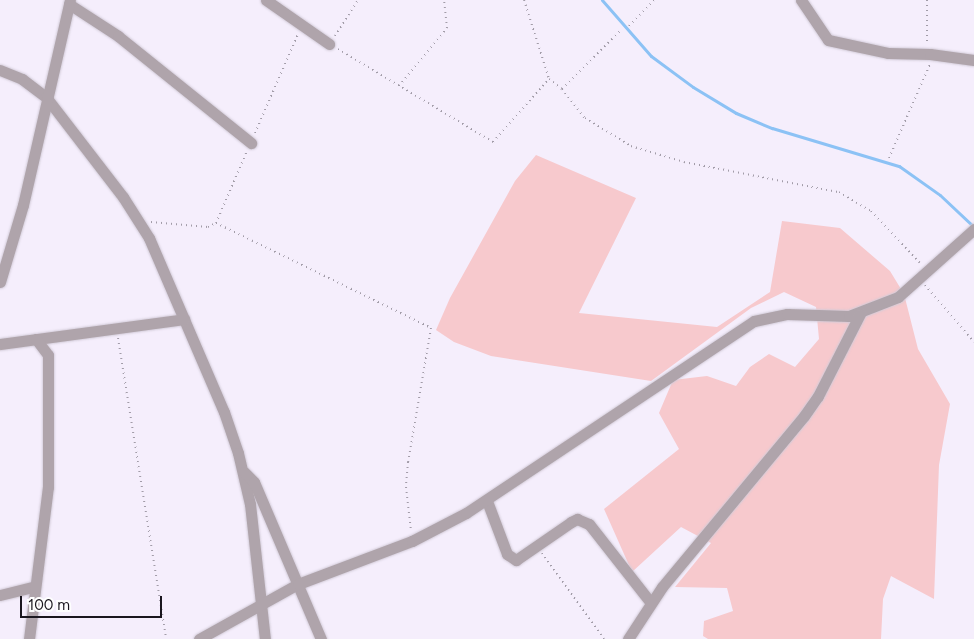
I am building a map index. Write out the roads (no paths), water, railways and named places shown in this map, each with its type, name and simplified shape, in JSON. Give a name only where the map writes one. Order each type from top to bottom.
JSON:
[{"type":"street","points":[[266,0],[329,44]]},
{"type":"street","points":[[801,0],[828,40],[888,53],[929,54],[974,60]]},
{"type":"street","points":[[0,282],[23,205],[46,97],[70,2],[118,36],[251,143]]},
{"type":"street","points":[[0,70],[22,79],[46,97],[140,221],[224,412],[244,472],[264,639]]},
{"type":"street","points":[[200,639],[261,603],[298,584],[412,541],[487,501],[754,321],[787,314],[827,318],[860,314],[898,297],[926,275],[973,230]]},
{"type":"street","points":[[628,639],[651,604],[705,533],[804,416],[818,396],[860,314]]},
{"type":"street","points":[[0,344],[184,319]]},
{"type":"street","points":[[29,639],[48,487],[48,355],[36,339]]},
{"type":"street","points":[[244,472],[254,482],[321,639]]},
{"type":"street","points":[[487,501],[507,554],[516,560],[577,519],[589,524],[651,604]]},
{"type":"street","points":[[0,595],[35,586]]},
{"type":"waterway","points":[[602,0],[651,56],[693,87],[736,113],[772,128],[899,166],[940,195],[973,226]]}]
